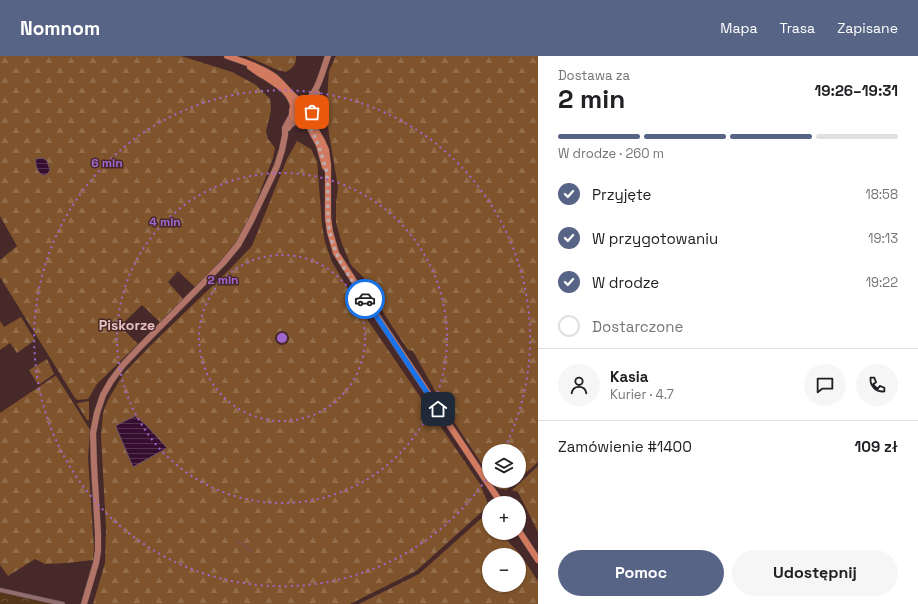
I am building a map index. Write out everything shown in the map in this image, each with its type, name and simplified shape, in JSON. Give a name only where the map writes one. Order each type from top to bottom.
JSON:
[{"type":"main road","points":[[227,56],[260,68],[276,78],[306,104],[312,112],[308,120],[303,122],[294,120],[291,110],[293,106],[297,102],[306,104]]},
{"type":"main road","points":[[244,62],[279,86],[289,97],[293,106]]},
{"type":"main road","points":[[308,120],[319,145],[327,174],[328,218],[336,253],[495,496]]},
{"type":"main road","points":[[525,540],[538,560]]},
{"type":"street","points":[[306,104],[316,97],[317,87],[328,56]]},
{"type":"street","points":[[84,604],[98,551],[93,433],[97,413],[103,395],[110,381],[123,365],[223,263],[238,245],[277,166],[282,150],[285,128],[292,114]]},
{"type":"street","points":[[285,135],[292,124],[297,121]]},
{"type":"street","points":[[0,590],[63,604]]},
{"type":"green space","points":[[0,56],[181,56],[232,72],[256,85],[270,99],[271,110],[266,131],[268,139],[275,148],[273,158],[242,239],[195,287],[178,271],[168,282],[183,299],[160,322],[142,305],[120,326],[138,344],[97,384],[88,399],[78,400],[75,398],[0,277],[0,260],[17,246],[0,216]]},
{"type":"green space","points":[[246,56],[296,56],[296,61],[294,66],[286,72]]},
{"type":"green space","points":[[336,56],[538,56],[538,462],[526,473],[526,444],[482,444],[482,464],[443,405],[413,351],[408,350],[390,323],[366,284],[368,282],[351,265],[342,244],[336,223],[338,187],[326,116],[329,71]]},
{"type":"green space","points":[[297,141],[311,149],[317,161],[322,225],[325,242],[332,262],[358,306],[480,484],[485,496],[482,496],[482,512],[416,571],[350,604],[93,604],[105,563],[106,528],[101,436],[103,413],[108,400],[124,373],[252,246],[287,159]]},
{"type":"green space","points":[[21,317],[35,340],[17,353],[10,343],[0,350],[0,321],[4,327]]},
{"type":"green space","points":[[47,359],[54,374],[40,384],[37,383],[29,370]]},
{"type":"green space","points":[[55,376],[90,430],[88,458],[94,549],[93,560],[45,564],[35,559],[8,576],[0,565],[0,413]]},
{"type":"green space","points":[[89,401],[89,420],[87,420],[77,404]]},
{"type":"green space","points":[[538,466],[538,532],[526,508],[526,496],[520,496],[518,492],[512,490],[514,488],[526,488],[526,477]]},
{"type":"green space","points":[[497,488],[508,488],[506,490]]},
{"type":"green space","points":[[482,518],[482,540],[507,540],[514,548],[482,548],[482,592],[526,592],[526,563],[538,581],[538,604],[359,604],[419,574]]},
{"type":"green space","points":[[0,591],[54,604],[0,604]]},
{"type":"shaded area","points":[[43,158],[47,161],[50,170],[45,175],[40,173],[36,166],[36,159]]},
{"type":"shaded area","points":[[135,416],[145,424],[167,448],[133,467],[116,427],[117,425]]},
{"type":"waterway","points":[[237,541],[253,552]]},
{"type":"way so far","points":[[312,112],[312,115],[306,121],[319,145],[327,174],[328,218],[333,244],[336,253],[365,299]]},
{"type":"district","name":"Piskorze","points":[[127,325]]},
{"type":"route","points":[[365,299],[438,409]]}]
